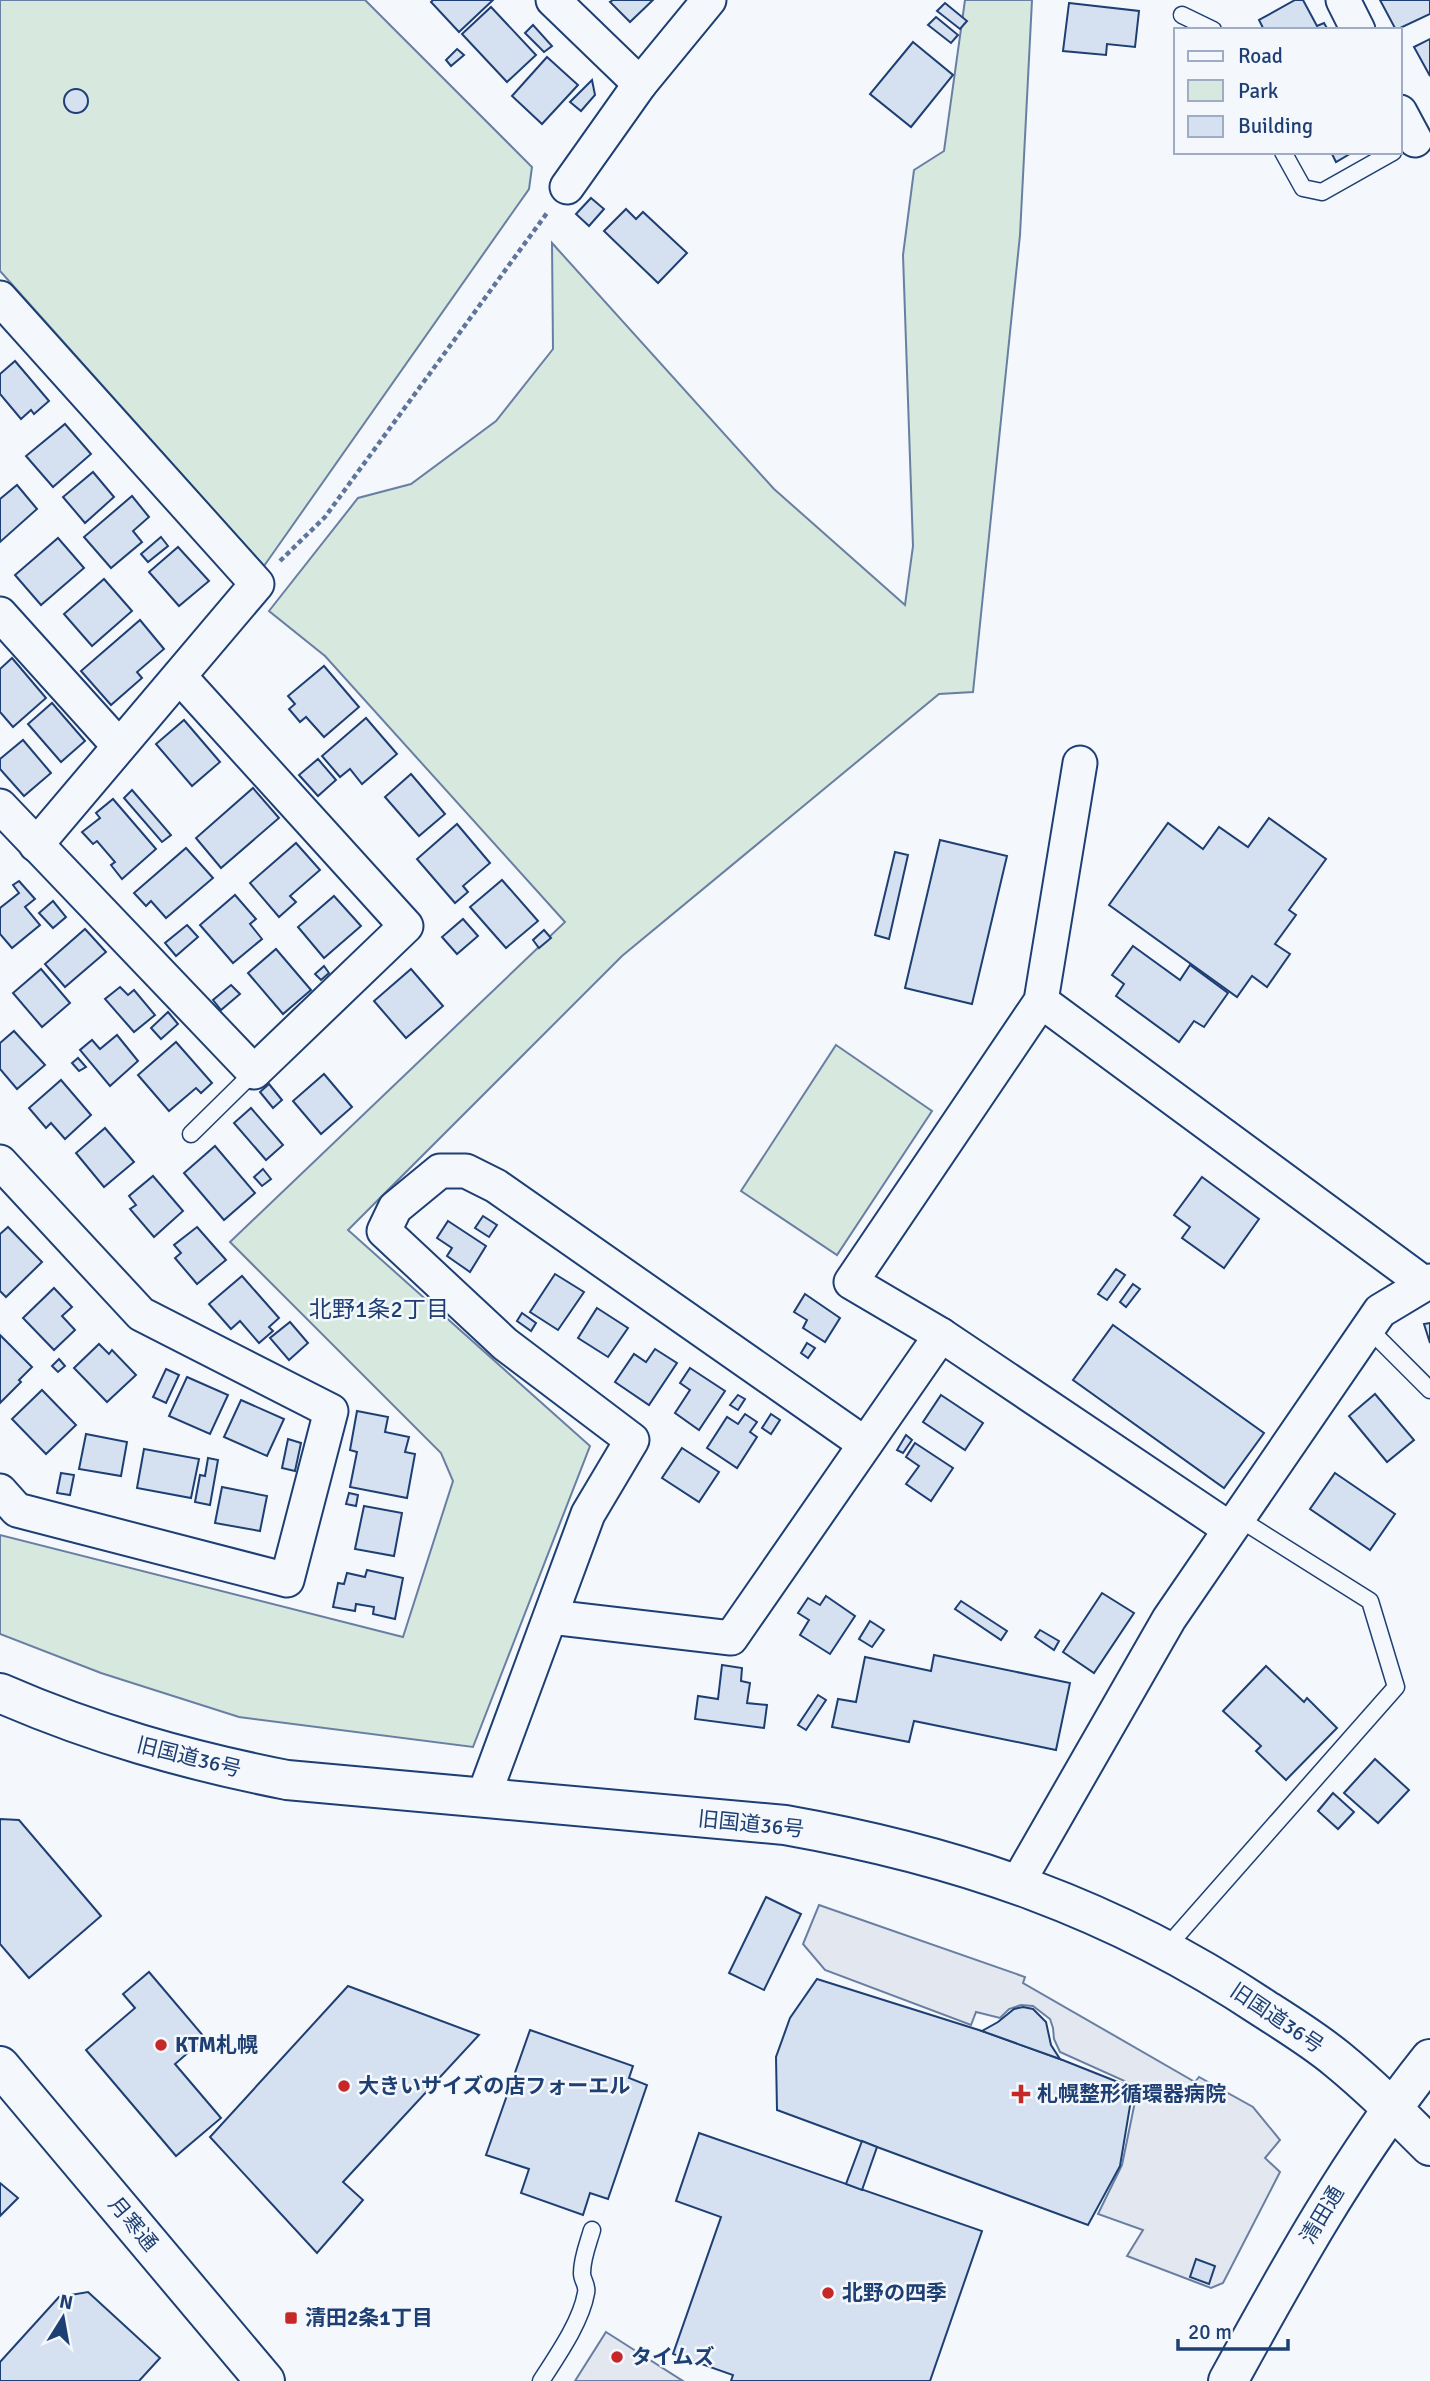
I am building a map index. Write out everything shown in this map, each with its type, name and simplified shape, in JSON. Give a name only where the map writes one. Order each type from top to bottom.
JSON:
[{"type":"main road","name":"旧国道36号","points":[[0,1693],[98,1732],[217,1766],[287,1780],[785,1825],[912,1852],[1017,1884],[1100,1916],[1212,1974],[1336,2059],[1430,2146]]},
{"type":"main road","name":"清田通","points":[[1228,2381],[1342,2180],[1430,2059]]},
{"type":"main road","name":"月寒通","points":[[2,2073],[265,2381]]},
{"type":"street","points":[[553,0],[640,84]]},
{"type":"street","points":[[566,187],[640,84],[709,0]]},
{"type":"street","points":[[1343,0],[1357,28]]},
{"type":"street","points":[[0,298],[257,584],[36,845]]},
{"type":"street","points":[[0,614],[119,746]]},
{"type":"street","points":[[0,806],[254,1072],[405,926],[180,677]]},
{"type":"street","points":[[1080,763],[1041,1001],[851,1282],[942,1335],[1234,1524]]},
{"type":"street","points":[[1017,1884],[1169,1619],[1368,1328],[1380,1311],[1428,1283],[1041,1001]]},
{"type":"street","points":[[482,1798],[588,1514],[632,1440],[505,1344],[384,1231],[395,1208],[440,1171],[466,1171],[496,1186],[865,1444]]},
{"type":"street","points":[[0,1491],[17,1510],[287,1580],[331,1410],[141,1314],[5,1179]]},
{"type":"street","points":[[551,1617],[731,1638],[942,1335]]},
{"type":"lane","points":[[1182,15],[1209,28]]},
{"type":"lane","points":[[1284,154],[1303,188],[1322,192],[1381,154]]},
{"type":"lane","points":[[191,1134],[254,1072]]},
{"type":"lane","points":[[1368,1328],[1430,1390]]},
{"type":"lane","points":[[1166,1948],[1396,1686],[1370,1601],[1234,1524]]},
{"type":"lane","points":[[541,2381],[561,2350],[584,2303],[587,2288],[582,2276],[583,2257],[592,2230]]},
{"type":"path","points":[[257,584],[325,517],[566,187]]},
{"type":"green space","points":[[0,0],[365,0],[532,167],[529,189],[264,566],[0,271]]},
{"type":"green space","points":[[965,0],[1032,0],[1020,235],[973,692],[939,694],[622,956],[348,1230],[590,1446],[473,1747],[239,1717],[101,1673],[0,1634],[0,1535],[403,1637],[453,1481],[441,1453],[230,1242],[565,922],[325,656],[269,611],[358,498],[411,484],[496,421],[553,349],[552,243],[774,489],[905,605],[913,546],[903,255],[914,170],[944,151]]},
{"type":"green space","points":[[836,1045],[932,1111],[837,1255],[741,1191]]},
{"type":"shaded area","points":[[819,1905],[1025,1977],[1023,1983],[1195,2082],[1199,2077],[1253,2107],[1280,2140],[1265,2158],[1280,2172],[1223,2283],[1211,2288],[1127,2256],[1143,2230],[1098,2214],[1122,2165],[1138,2087],[1060,2052],[1050,2019],[1033,2006],[1021,2005],[1009,2009],[1000,2018],[976,2012],[971,2025],[825,1970],[803,1944]]},
{"type":"shaded area","name":"タイムズ","points":[[606,2332],[683,2381],[575,2381]]},
{"type":"building","points":[[493,0],[459,32],[431,2]]},
{"type":"building","points":[[653,0],[630,22],[610,2]]},
{"type":"building","points":[[1295,0],[1303,0],[1317,26],[1324,23],[1327,28],[1263,28],[1259,20]]},
{"type":"building","points":[[1380,0],[1430,0],[1430,14],[1395,28]]},
{"type":"building","points":[[945,3],[967,21],[960,29],[937,11]]},
{"type":"building","points":[[1069,3],[1139,11],[1135,47],[1107,44],[1106,55],[1063,51]]},
{"type":"building","points":[[491,7],[536,55],[507,82],[462,34]]},
{"type":"building","points":[[936,17],[958,35],[951,43],[928,25]]},
{"type":"building","points":[[533,25],[552,46],[544,52],[525,33]]},
{"type":"building","points":[[1430,39],[1430,76],[1414,47]]},
{"type":"building","points":[[913,42],[953,75],[911,127],[870,94]]},
{"type":"building","points":[[457,49],[464,55],[451,66],[446,60]]},
{"type":"building","points":[[547,57],[578,85],[542,124],[512,96]]},
{"type":"building","points":[[592,80],[595,95],[581,111],[570,102]]},
{"type":"building","points":[[76,89],[85,92],[88,101],[85,110],[76,113],[67,110],[64,101],[67,92]]},
{"type":"building","points":[[1332,154],[1350,154],[1336,162]]},
{"type":"building","points":[[591,198],[604,209],[589,226],[576,214]]},
{"type":"building","points":[[626,209],[636,219],[643,212],[687,253],[658,283],[604,231]]},
{"type":"building","points":[[15,361],[49,401],[34,414],[31,410],[21,419],[0,394],[0,374]]},
{"type":"building","points":[[65,424],[91,454],[53,487],[26,456]]},
{"type":"building","points":[[93,472],[114,497],[85,523],[63,497]]},
{"type":"building","points":[[17,485],[37,509],[0,542],[0,499]]},
{"type":"building","points":[[132,496],[149,517],[133,531],[142,542],[111,568],[84,537]]},
{"type":"building","points":[[161,537],[168,546],[148,562],[141,554]]},
{"type":"building","points":[[58,538],[84,568],[41,605],[15,575]]},
{"type":"building","points":[[178,547],[209,581],[179,606],[149,572]]},
{"type":"building","points":[[104,579],[132,611],[92,646],[64,614]]},
{"type":"building","points":[[140,620],[164,649],[137,672],[142,678],[111,705],[81,671]]},
{"type":"building","points":[[12,658],[46,698],[13,727],[0,712],[0,669]]},
{"type":"building","points":[[324,666],[359,707],[324,737],[306,717],[300,722],[289,709],[295,704],[288,696]]},
{"type":"building","points":[[52,703],[85,741],[61,762],[28,724]]},
{"type":"building","points":[[366,718],[397,754],[362,784],[350,769],[340,777],[322,756]]},
{"type":"building","points":[[184,720],[220,762],[192,786],[156,744]]},
{"type":"building","points":[[23,740],[51,773],[24,796],[0,769],[0,759]]},
{"type":"building","points":[[318,759],[336,780],[318,796],[299,775]]},
{"type":"building","points":[[411,774],[445,814],[419,836],[385,797]]},
{"type":"building","points":[[253,788],[279,818],[221,868],[196,838]]},
{"type":"building","points":[[132,790],[171,835],[162,842],[124,798]]},
{"type":"building","points":[[113,799],[156,849],[122,879],[111,865],[115,862],[97,841],[93,844],[82,832],[100,818],[96,813]]},
{"type":"building","points":[[1269,818],[1326,859],[1289,910],[1296,915],[1275,944],[1290,954],[1267,987],[1252,976],[1237,997],[1109,905],[1168,823],[1203,849],[1219,827],[1248,847]]},
{"type":"building","points":[[457,824],[490,863],[463,886],[468,892],[455,903],[417,859]]},
{"type":"building","points":[[940,840],[1007,856],[972,1004],[905,988]]},
{"type":"building","points":[[296,843],[320,870],[290,896],[296,902],[279,917],[250,883]]},
{"type":"building","points":[[186,848],[213,878],[166,918],[151,901],[146,906],[134,893]]},
{"type":"building","points":[[895,852],[908,855],[889,939],[875,935]]},
{"type":"building","points":[[502,880],[538,921],[506,948],[470,907]]},
{"type":"building","points":[[19,881],[35,899],[25,907],[40,925],[12,948],[0,934],[0,908],[19,893],[13,885]]},
{"type":"building","points":[[235,895],[256,919],[250,924],[262,939],[233,963],[200,925]]},
{"type":"building","points":[[334,896],[361,926],[324,958],[298,927]]},
{"type":"building","points":[[53,901],[66,917],[53,928],[39,913]]},
{"type":"building","points":[[463,919],[478,936],[457,954],[442,937]]},
{"type":"building","points":[[187,925],[198,937],[176,956],[165,943]]},
{"type":"building","points":[[85,929],[106,952],[65,987],[45,964]]},
{"type":"building","points":[[544,930],[551,938],[539,948],[533,940]]},
{"type":"building","points":[[1133,946],[1180,980],[1190,965],[1228,993],[1204,1027],[1194,1021],[1179,1042],[1116,996],[1124,984],[1112,975]]},
{"type":"building","points":[[276,949],[311,990],[283,1014],[248,973]]},
{"type":"building","points":[[324,966],[329,973],[321,980],[315,974]]},
{"type":"building","points":[[41,969],[70,1003],[42,1027],[13,993]]},
{"type":"building","points":[[411,969],[443,1006],[406,1038],[374,1001]]},
{"type":"building","points":[[231,985],[240,994],[221,1010],[213,1000]]},
{"type":"building","points":[[120,987],[128,995],[134,990],[155,1015],[134,1032],[105,999]]},
{"type":"building","points":[[168,1012],[178,1024],[161,1039],[151,1028]]},
{"type":"building","points":[[14,1031],[45,1065],[17,1089],[0,1069],[0,1043]]},
{"type":"building","points":[[117,1035],[138,1061],[110,1086],[80,1050],[92,1040],[100,1049]]},
{"type":"building","points":[[176,1042],[212,1083],[201,1093],[196,1088],[169,1111],[138,1075]]},
{"type":"building","points":[[78,1058],[86,1067],[79,1071],[72,1063]]},
{"type":"building","points":[[324,1074],[352,1107],[321,1134],[293,1101]]},
{"type":"building","points":[[61,1080],[91,1115],[65,1139],[51,1123],[46,1128],[29,1108]]},
{"type":"building","points":[[269,1084],[282,1100],[273,1108],[260,1092]]},
{"type":"building","points":[[251,1108],[283,1145],[266,1160],[234,1123]]},
{"type":"building","points":[[105,1128],[134,1162],[104,1187],[76,1153]]},
{"type":"building","points":[[215,1146],[255,1193],[224,1220],[184,1173]]},
{"type":"building","points":[[263,1169],[271,1179],[262,1186],[254,1177]]},
{"type":"building","points":[[153,1176],[183,1211],[154,1237],[130,1209],[136,1205],[129,1196]]},
{"type":"building","points":[[1202,1177],[1259,1219],[1224,1268],[1182,1238],[1190,1227],[1174,1215]]},
{"type":"building","points":[[483,1216],[497,1225],[489,1237],[475,1228]]},
{"type":"building","points":[[448,1221],[486,1246],[470,1272],[447,1256],[452,1248],[437,1238]]},
{"type":"building","points":[[8,1227],[42,1262],[6,1297],[0,1291],[0,1234]]},
{"type":"building","points":[[197,1227],[226,1260],[197,1284],[175,1258],[181,1253],[174,1245]]},
{"type":"building","points":[[1116,1269],[1125,1275],[1107,1300],[1098,1294]]},
{"type":"building","points":[[555,1274],[584,1292],[558,1330],[530,1312]]},
{"type":"building","points":[[242,1276],[279,1318],[269,1327],[273,1331],[259,1343],[240,1321],[231,1329],[209,1304]]},
{"type":"building","points":[[1133,1284],[1140,1289],[1126,1307],[1120,1302]]},
{"type":"building","points":[[54,1288],[72,1307],[62,1316],[75,1330],[54,1350],[23,1318]]},
{"type":"building","points":[[805,1294],[840,1318],[825,1342],[803,1328],[807,1320],[794,1312]]},
{"type":"building","points":[[597,1308],[628,1328],[608,1357],[578,1338]]},
{"type":"building","points":[[522,1313],[536,1323],[531,1331],[517,1321]]},
{"type":"building","points":[[290,1322],[308,1343],[289,1360],[270,1338]]},
{"type":"building","points":[[1430,1323],[1430,1343],[1424,1324]]},
{"type":"building","points":[[1113,1325],[1264,1433],[1224,1488],[1073,1380]]},
{"type":"building","points":[[0,1335],[32,1367],[0,1403]]},
{"type":"building","points":[[807,1343],[815,1348],[808,1358],[801,1353]]},
{"type":"building","points":[[99,1344],[109,1354],[112,1350],[136,1375],[107,1402],[74,1368]]},
{"type":"building","points":[[655,1349],[677,1363],[649,1405],[615,1382],[634,1354],[646,1362]]},
{"type":"building","points":[[59,1359],[65,1366],[58,1372],[52,1366]]},
{"type":"building","points":[[690,1368],[725,1391],[699,1430],[675,1413],[690,1390],[680,1383]]},
{"type":"building","points":[[166,1369],[179,1375],[166,1403],[153,1397]]},
{"type":"building","points":[[187,1377],[228,1395],[210,1434],[169,1416]]},
{"type":"building","points":[[42,1390],[76,1425],[46,1454],[12,1419]]},
{"type":"building","points":[[1375,1394],[1414,1440],[1387,1462],[1349,1416]]},
{"type":"building","points":[[738,1395],[745,1399],[738,1410],[730,1405]]},
{"type":"building","points":[[941,1395],[983,1423],[965,1450],[923,1422]]},
{"type":"building","points":[[241,1400],[284,1419],[267,1456],[224,1437]]},
{"type":"building","points":[[357,1411],[388,1417],[385,1432],[409,1437],[405,1452],[415,1454],[407,1498],[350,1487],[357,1452],[350,1450]]},
{"type":"building","points":[[745,1414],[757,1422],[750,1432],[757,1437],[737,1468],[707,1448],[727,1417],[738,1424]]},
{"type":"building","points":[[771,1414],[780,1420],[771,1434],[762,1428]]},
{"type":"building","points":[[86,1434],[127,1442],[121,1476],[79,1469]]},
{"type":"building","points":[[906,1435],[912,1440],[903,1453],[897,1450]]},
{"type":"building","points":[[288,1439],[301,1443],[295,1471],[282,1468]]},
{"type":"building","points":[[915,1443],[953,1468],[931,1501],[906,1484],[919,1466],[906,1457]]},
{"type":"building","points":[[682,1448],[719,1472],[699,1502],[662,1478]]},
{"type":"building","points":[[144,1449],[199,1459],[191,1498],[137,1488]]},
{"type":"building","points":[[208,1458],[218,1460],[210,1505],[195,1502],[200,1475],[205,1476]]},
{"type":"building","points":[[61,1473],[74,1475],[70,1495],[57,1493]]},
{"type":"building","points":[[1335,1473],[1395,1514],[1370,1550],[1310,1509]]},
{"type":"building","points":[[222,1487],[267,1496],[260,1531],[215,1523]]},
{"type":"building","points":[[349,1493],[358,1495],[356,1506],[346,1504]]},
{"type":"building","points":[[364,1506],[402,1513],[394,1556],[355,1549]]},
{"type":"building","points":[[367,1570],[403,1578],[395,1619],[373,1614],[374,1607],[356,1604],[355,1611],[333,1607],[338,1583],[344,1584],[347,1573],[365,1577]]},
{"type":"building","points":[[1102,1593],[1134,1613],[1094,1673],[1063,1652]]},
{"type":"building","points":[[826,1596],[855,1616],[830,1654],[800,1635],[809,1620],[798,1613],[808,1598],[820,1605]]},
{"type":"building","points":[[961,1601],[1007,1631],[1001,1640],[955,1609]]},
{"type":"building","points":[[870,1621],[884,1630],[872,1647],[859,1639]]},
{"type":"building","points":[[1040,1630],[1059,1641],[1054,1650],[1035,1637]]},
{"type":"building","points":[[934,1655],[1070,1683],[1056,1750],[914,1721],[909,1742],[832,1727],[838,1699],[856,1702],[865,1657],[931,1671]]},
{"type":"building","points":[[722,1665],[742,1668],[741,1681],[750,1683],[747,1703],[767,1705],[764,1728],[695,1719],[698,1696],[718,1699]]},
{"type":"building","points":[[1266,1666],[1304,1702],[1307,1698],[1337,1728],[1286,1780],[1256,1751],[1261,1746],[1223,1711]]},
{"type":"building","points":[[818,1695],[826,1700],[806,1730],[798,1725]]},
{"type":"building","points":[[1375,1759],[1409,1790],[1378,1823],[1344,1793]]},
{"type":"building","points":[[1333,1793],[1354,1812],[1338,1829],[1318,1811]]},
{"type":"building","points":[[0,1819],[19,1820],[101,1916],[29,1978],[0,1944]]},
{"type":"building","points":[[766,1897],[801,1914],[764,1990],[729,1973]]},
{"type":"building","points":[[149,1972],[205,2038],[175,2064],[221,2118],[176,2156],[86,2050],[135,2008],[123,1994]]},
{"type":"building","points":[[817,1979],[982,2031],[1133,2088],[1120,2166],[1088,2225],[777,2110],[776,2057],[790,2018]]},
{"type":"building","name":"大きいサイズの店フォーエル","points":[[348,1986],[479,2035],[343,2182],[363,2200],[317,2253],[210,2137]]},
{"type":"building","points":[[1014,2009],[1033,2009],[1046,2022],[1051,2045],[1060,2059],[982,2031]]},
{"type":"building","points":[[530,2030],[633,2066],[629,2078],[647,2085],[608,2199],[590,2193],[583,2215],[521,2193],[529,2169],[486,2155]]},
{"type":"building","name":"北野の四季","points":[[699,2133],[982,2231],[930,2381],[731,2381],[733,2375],[673,2354],[721,2217],[676,2201]]},
{"type":"building","points":[[862,2141],[877,2147],[862,2190],[846,2184]]},
{"type":"building","points":[[0,2183],[18,2198],[0,2216]]},
{"type":"building","points":[[1196,2259],[1215,2266],[1209,2284],[1190,2277]]},
{"type":"building","points":[[88,2292],[160,2358],[139,2381],[0,2381],[0,2362],[59,2297]]},
{"type":"place","name":"KTM札幌","points":[[161,2045]]},
{"type":"place","name":"大きいサイズの店フォーエル","points":[[344,2086]]},
{"type":"place","name":"札幌整形循環器病院","points":[[1021,2094]]},
{"type":"place","name":"北野の四季","points":[[828,2293]]},
{"type":"place","name":"清田2条1丁目","points":[[291,2318]]},
{"type":"place","name":"タイムズ","points":[[617,2357]]},
{"type":"district","name":"北野1条2丁目","points":[[379,1309]]}]
